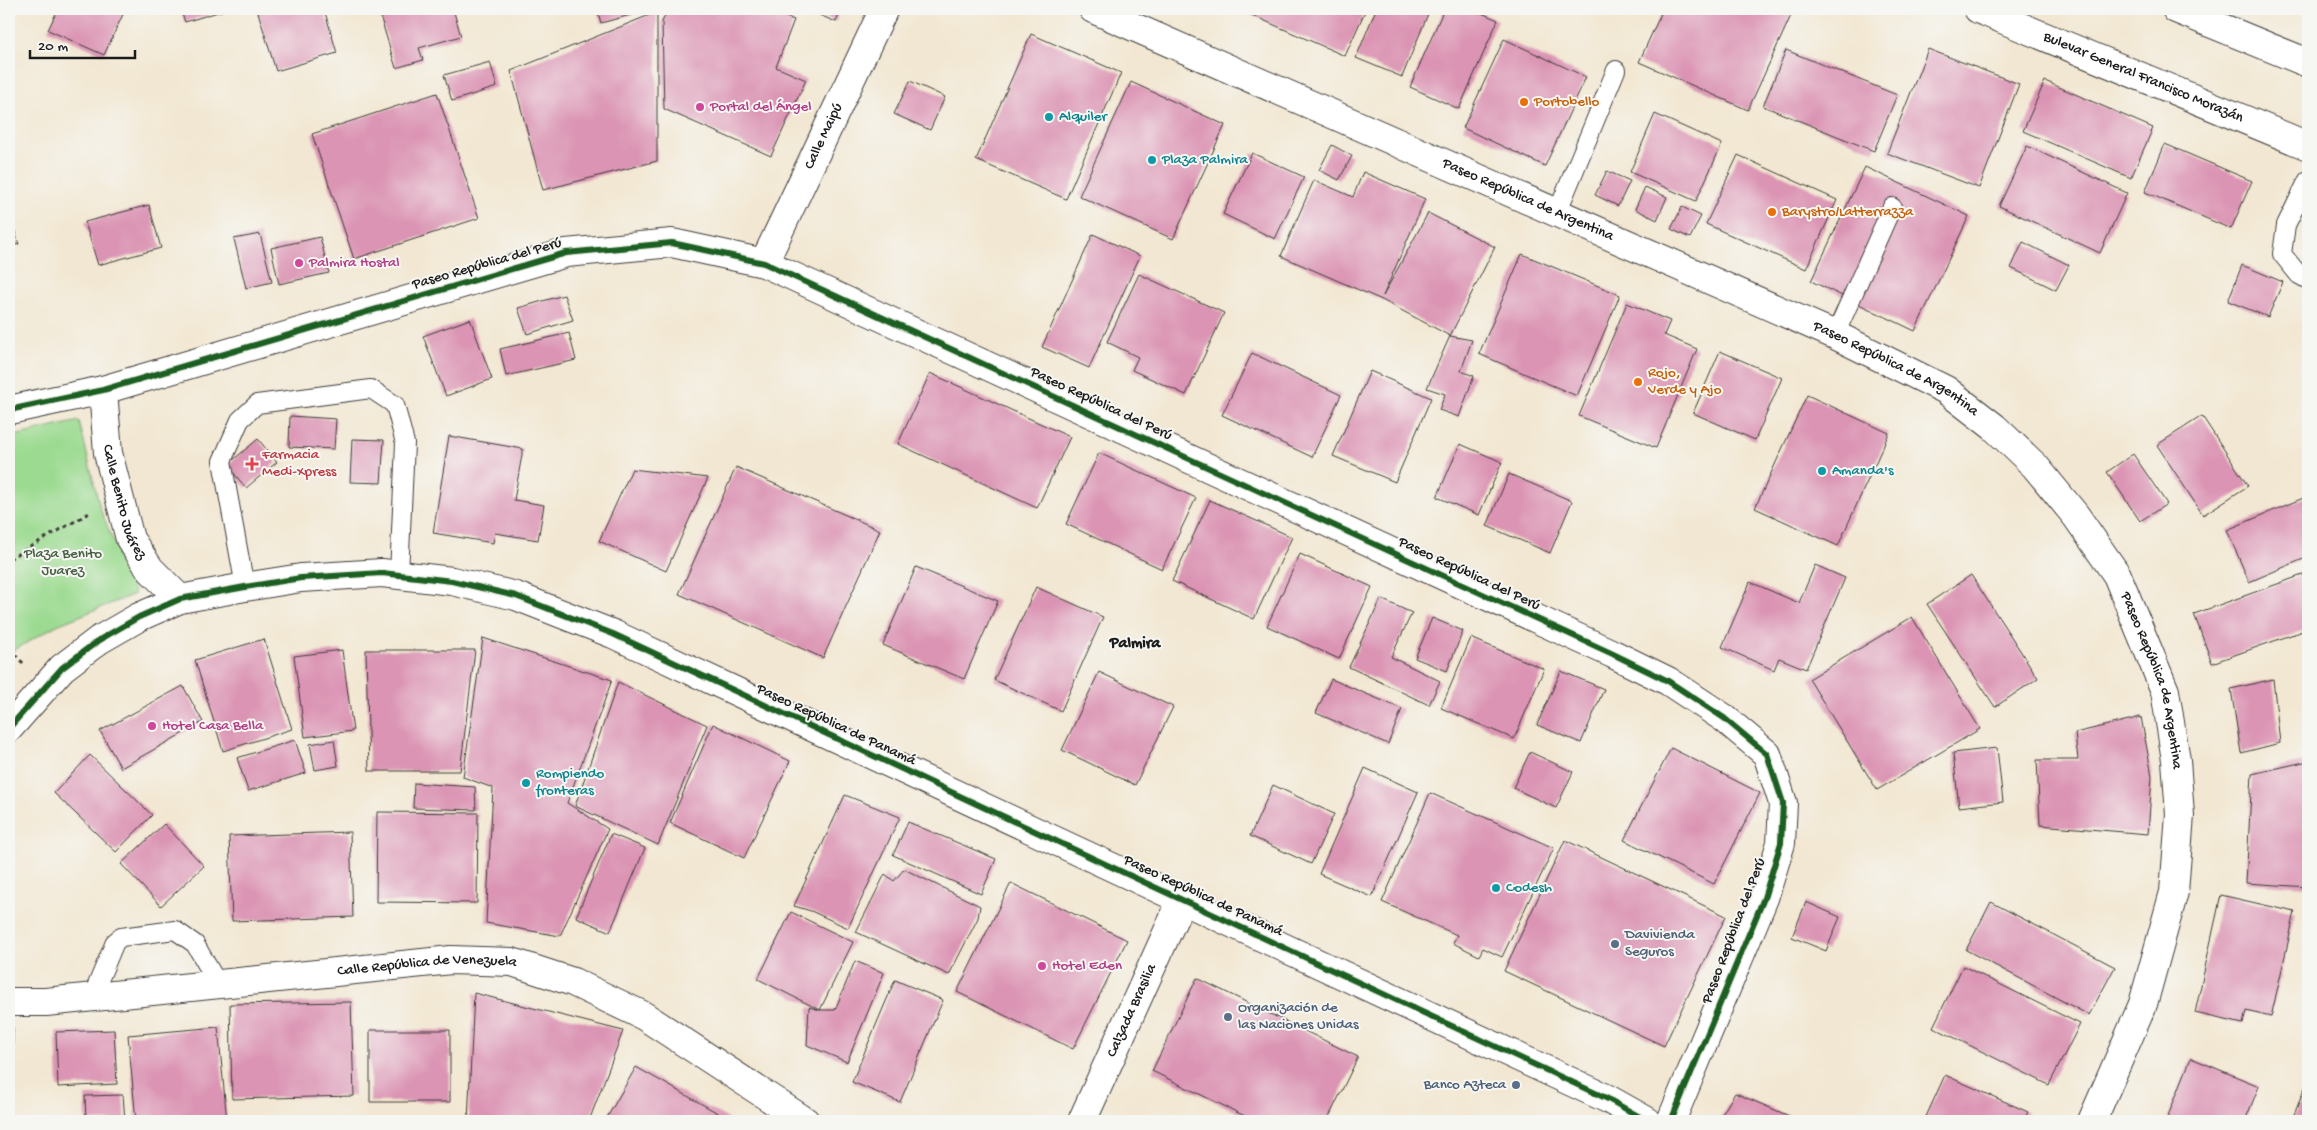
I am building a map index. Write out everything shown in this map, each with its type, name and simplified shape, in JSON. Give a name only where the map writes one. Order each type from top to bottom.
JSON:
[{"type":"street","name":"Calle Maipú","points":[[764,263],[884,9]]},
{"type":"street","name":"Paseo República de Argentina","points":[[1093,9],[1835,335],[1946,390],[1994,427],[2035,466],[2076,516],[2117,575],[2165,691],[2176,760],[2180,815],[2174,892],[2142,1004],[2092,1121]]},
{"type":"street","name":"Bulevar General Francisco Morazán","points":[[1978,9],[2308,146]]},
{"type":"street","points":[[2176,9],[2308,63]]},
{"type":"street","name":"Paseo República del Perú","points":[[9,410],[103,390],[566,253],[672,243],[764,263],[1614,654],[1668,681],[1724,718],[1767,754],[1783,802],[1781,842],[1764,898],[1671,1121]]},
{"type":"street","name":"Calle Benito Juárez","points":[[103,390],[108,453],[130,539],[150,569],[180,599]]},
{"type":"street","name":"Paseo República de Panamá","points":[[9,728],[62,668],[99,640],[139,616],[180,599],[301,578],[382,573],[452,580],[516,596],[613,634],[1608,1099],[1647,1121]]},
{"type":"street","name":"Calzada Brasilia","points":[[1082,1121],[1182,900]]},
{"type":"street","name":"Calle República de Venezuela","points":[[9,1002],[46,1002],[92,998],[451,960],[512,962],[574,982],[644,1016],[805,1121]]},
{"type":"lane","points":[[1557,213],[1616,70]]},
{"type":"lane","points":[[2308,180],[2286,225],[2282,254],[2299,275],[2308,280]]},
{"type":"lane","points":[[1835,335],[1892,207]]},
{"type":"lane","points":[[244,587],[222,461],[240,420],[257,404],[371,389],[394,405],[405,442],[398,575]]},
{"type":"lane","points":[[92,998],[115,942],[121,937],[174,930],[195,944],[218,984]]},
{"type":"path","points":[[9,559],[100,508]]},
{"type":"green space","name":"Plaza Benito Juarez","points":[[79,421],[100,508],[135,594],[57,625],[9,653],[9,437]]},
{"type":"building","points":[[58,9],[125,10],[104,55],[48,30]]},
{"type":"building","points":[[180,9],[228,9],[185,22]]},
{"type":"building","points":[[257,9],[324,9],[337,53],[276,71]]},
{"type":"building","points":[[378,9],[453,9],[461,36],[419,48],[423,60],[396,68]]},
{"type":"building","points":[[597,9],[644,9],[645,11],[601,23]]},
{"type":"building","points":[[668,9],[765,9],[794,20],[776,67],[806,80],[771,156],[664,109],[662,22]]},
{"type":"building","points":[[805,9],[842,9],[836,22]]},
{"type":"building","points":[[1249,9],[1366,9],[1345,56],[1247,13]]},
{"type":"building","points":[[1376,9],[1430,9],[1402,77],[1356,58]]},
{"type":"building","points":[[1444,9],[1472,9],[1498,20],[1459,109],[1410,87]]},
{"type":"building","points":[[1663,9],[1794,9],[1748,110],[1639,62]]},
{"type":"building","points":[[657,12],[657,161],[543,190],[511,71]]},
{"type":"building","name":"Alquiler","points":[[1031,34],[1121,73],[1066,199],[976,160]]},
{"type":"building","name":"Portobello","points":[[1504,39],[1586,77],[1545,166],[1463,128]]},
{"type":"building","points":[[1928,49],[2019,84],[1979,188],[1887,153]]},
{"type":"building","points":[[1786,50],[1897,95],[1874,151],[1763,106]]},
{"type":"building","points":[[490,62],[497,87],[452,101],[444,75]]},
{"type":"building","points":[[910,81],[945,97],[930,130],[894,114]]},
{"type":"building","points":[[2045,81],[2153,128],[2131,178],[2023,131]]},
{"type":"building","name":"Plaza Palmira","points":[[1131,82],[1225,125],[1173,239],[1079,196]]},
{"type":"building","points":[[437,93],[479,218],[354,259],[312,134]]},
{"type":"building","points":[[1655,114],[1722,144],[1696,201],[1630,172]]},
{"type":"building","points":[[2165,144],[2252,181],[2231,229],[2145,192]]},
{"type":"building","points":[[1332,145],[1352,156],[1339,180],[1319,170]]},
{"type":"building","points":[[2027,146],[2127,193],[2100,253],[1999,206]]},
{"type":"building","points":[[1252,153],[1304,177],[1275,239],[1223,214]]},
{"type":"building","name":"Barystro/Latterrazza","points":[[1738,155],[1837,200],[1806,269],[1706,224]]},
{"type":"building","points":[[1865,167],[1969,216],[1915,331],[1811,281]]},
{"type":"building","points":[[1607,171],[1630,181],[1618,206],[1595,195]]},
{"type":"building","points":[[1363,172],[1425,199],[1383,296],[1428,213],[1495,247],[1450,336],[1382,300],[1281,256],[1314,180],[1353,197]]},
{"type":"building","points":[[1645,187],[1667,197],[1657,220],[1635,209]]},
{"type":"building","points":[[149,205],[161,248],[98,265],[85,222]]},
{"type":"building","points":[[1682,207],[1701,216],[1690,238],[1671,229]]},
{"type":"building","points":[[9,214],[19,244],[9,247]]},
{"type":"building","points":[[260,234],[272,282],[246,288],[234,239]]},
{"type":"building","points":[[1093,234],[1140,256],[1089,368],[1042,347]]},
{"type":"building","points":[[320,237],[329,273],[279,284],[271,248]]},
{"type":"building","points":[[2023,242],[2069,265],[2056,290],[2011,268]]},
{"type":"building","points":[[1522,254],[1620,295],[1577,396],[1479,354]]},
{"type":"building","points":[[2242,265],[2283,282],[2268,317],[2228,301]]},
{"type":"building","points":[[1139,274],[1224,313],[1186,395],[1132,370],[1138,357],[1107,342]]},
{"type":"building","points":[[564,295],[573,320],[527,334],[518,308]]},
{"type":"building","name":"Rojo, Verde y Ajo","points":[[1627,303],[1670,321],[1664,335],[1697,349],[1656,448],[1579,416]]},
{"type":"building","points":[[470,319],[492,379],[446,396],[423,336]]},
{"type":"building","points":[[569,333],[576,360],[506,376],[500,349]]},
{"type":"building","points":[[1450,336],[1472,340],[1461,371],[1474,376],[1459,417],[1439,410],[1445,394],[1427,388]]},
{"type":"building","points":[[1720,351],[1782,378],[1755,440],[1693,413]]},
{"type":"building","points":[[1252,353],[1341,395],[1312,457],[1222,415]]},
{"type":"building","points":[[1370,371],[1431,398],[1395,482],[1333,456]]},
{"type":"building","points":[[930,373],[1070,437],[1037,508],[898,444]]},
{"type":"building","name":"Amanda's","points":[[1807,395],[1889,433],[1838,546],[1755,508]]},
{"type":"building","points":[[290,416],[336,419],[334,449],[289,447]]},
{"type":"building","points":[[2202,416],[2248,486],[2203,515],[2157,445]]},
{"type":"building","points":[[449,436],[523,449],[514,500],[544,505],[538,540],[495,533],[493,543],[433,533]]},
{"type":"building","name":"Farmacia Medi-Xpress","points":[[258,439],[277,462],[246,488],[227,465]]},
{"type":"building","points":[[352,439],[384,440],[381,483],[350,482]]},
{"type":"building","points":[[1460,444],[1502,462],[1479,515],[1437,497]]},
{"type":"building","points":[[1099,453],[1196,498],[1162,569],[1066,524]]},
{"type":"building","points":[[2133,454],[2167,504],[2140,521],[2107,472]]},
{"type":"building","points":[[736,467],[880,530],[823,658],[679,594]]},
{"type":"building","points":[[632,469],[708,478],[666,571],[599,541]]},
{"type":"building","points":[[1509,474],[1572,501],[1550,553],[1487,526]]},
{"type":"building","points":[[2308,496],[2308,557],[2249,582],[2227,530]]},
{"type":"building","points":[[1210,500],[1292,537],[1254,619],[1172,581]]},
{"type":"building","points":[[1300,554],[1372,587],[1339,659],[1267,626]]},
{"type":"building","points":[[1815,565],[1845,578],[1806,669],[1779,658],[1774,670],[1722,647],[1750,582],[1799,603]]},
{"type":"building","points":[[916,567],[998,601],[964,679],[883,645]]},
{"type":"building","points":[[2308,573],[2308,629],[2212,663],[2194,614]]},
{"type":"building","points":[[1971,575],[2038,678],[1995,707],[1927,604]]},
{"type":"building","points":[[1036,587],[1103,617],[1061,711],[994,680]]},
{"type":"building","points":[[1381,599],[1412,613],[1391,657],[1440,681],[1429,705],[1349,667]]},
{"type":"building","points":[[1912,617],[1980,729],[1877,790],[1809,679]]},
{"type":"building","points":[[1432,618],[1463,631],[1447,671],[1415,658]]},
{"type":"building","name":"Rompiendo fronteras","points":[[483,638],[612,680],[567,803],[608,829],[560,936],[486,923],[493,788],[463,777]]},
{"type":"building","points":[[1471,638],[1544,669],[1514,739],[1441,708]]},
{"type":"building","points":[[264,639],[292,729],[223,751],[195,660]]},
{"type":"building","points":[[342,650],[353,731],[305,737],[294,656]]},
{"type":"building","points":[[366,650],[475,650],[460,771],[369,771]]},
{"type":"building","points":[[1561,671],[1604,689],[1581,743],[1537,725]]},
{"type":"building","points":[[1099,672],[1173,707],[1135,785],[1062,750]]},
{"type":"building","points":[[1331,679],[1402,709],[1388,744],[1316,713]]},
{"type":"building","points":[[2273,679],[2280,743],[2241,753],[2231,689]]},
{"type":"building","points":[[618,682],[707,725],[658,845],[575,806]]},
{"type":"building","name":"Hotel Casa Bella","points":[[183,686],[203,722],[121,768],[100,731]]},
{"type":"building","points":[[2141,717],[2152,776],[2148,834],[2040,825],[2037,760],[2078,760],[2075,733]]},
{"type":"building","points":[[713,724],[790,761],[744,858],[670,823]]},
{"type":"building","points":[[295,740],[306,773],[248,791],[237,758]]},
{"type":"building","points":[[334,740],[338,766],[315,770],[310,744]]},
{"type":"building","points":[[1671,748],[1760,793],[1714,884],[1624,840]]},
{"type":"building","points":[[1997,748],[2003,802],[1959,807],[1953,753]]},
{"type":"building","points":[[1530,752],[1573,772],[1556,808],[1513,788]]},
{"type":"building","points":[[90,755],[152,815],[116,852],[54,793]]},
{"type":"building","points":[[2308,761],[2308,887],[2246,883],[2252,774]]},
{"type":"building","points":[[1365,768],[1418,792],[1372,897],[1319,874]]},
{"type":"building","points":[[414,783],[475,787],[476,810],[413,808]]},
{"type":"building","points":[[1273,785],[1334,814],[1311,864],[1250,836]]},
{"type":"building","points":[[1430,793],[1554,848],[1502,957],[1483,948],[1479,956],[1453,943],[1457,935],[1382,902]]},
{"type":"building","points":[[845,795],[900,817],[848,928],[811,911],[794,906]]},
{"type":"building","points":[[377,812],[478,813],[477,903],[376,902]]},
{"type":"building","points":[[908,822],[996,859],[981,894],[893,855]]},
{"type":"building","points":[[164,824],[204,866],[161,906],[121,864]]},
{"type":"building","points":[[350,832],[353,917],[232,921],[229,836]]},
{"type":"building","points":[[611,834],[645,848],[610,932],[576,917]]},
{"type":"building","name":"Davivienda Seguros","points":[[1565,840],[1726,916],[1664,1046],[1504,971]]},
{"type":"building","points":[[904,869],[980,906],[978,918],[949,975],[856,932],[885,874],[894,881]]},
{"type":"building","name":"Hotel Eden","points":[[1011,883],[1127,940],[1073,1049],[957,992]]},
{"type":"building","points":[[2221,895],[2295,912],[2271,1017],[2246,1011],[2243,1024],[2195,1013]]},
{"type":"building","points":[[1806,902],[1840,917],[1826,951],[1792,937]]},
{"type":"building","points":[[1991,902],[2115,967],[2089,1015],[1966,950]]},
{"type":"building","points":[[791,912],[853,942],[820,1010],[758,979]]},
{"type":"building","points":[[855,961],[884,973],[847,1062],[807,1045],[809,1007],[820,1010],[835,1010]]},
{"type":"building","points":[[1963,966],[2080,1024],[2049,1085],[1933,1027]]},
{"type":"building","name":"Organización de las Naciones Unidas","points":[[1197,978],[1358,1057],[1327,1121],[1255,1121],[1152,1071]]},
{"type":"building","points":[[895,980],[943,1000],[900,1102],[852,1082]]},
{"type":"building","points":[[474,993],[623,1031],[589,1121],[468,1121]]},
{"type":"building","points":[[351,1002],[354,1096],[232,1099],[230,1004]]},
{"type":"building","points":[[218,1027],[227,1121],[136,1121],[128,1035]]},
{"type":"building","points":[[9,1028],[13,1028],[12,1097],[9,1106]]},
{"type":"building","points":[[114,1030],[117,1084],[58,1087],[56,1032]]},
{"type":"building","points":[[370,1030],[450,1030],[450,1102],[370,1102]]},
{"type":"building","points":[[2191,1058],[2259,1086],[2245,1121],[2166,1121]]},
{"type":"building","points":[[636,1067],[732,1121],[605,1121]]},
{"type":"building","points":[[1945,1075],[2028,1112],[2023,1121],[1924,1121]]},
{"type":"building","points":[[2308,1080],[2308,1121],[2306,1121],[2293,1117]]},
{"type":"building","points":[[1735,1093],[1801,1121],[1718,1121]]},
{"type":"building","points":[[123,1095],[125,1121],[86,1121],[85,1096]]},
{"type":"cycle path","points":[[9,410],[103,390],[566,253],[672,243],[764,263],[1613,654],[1668,681],[1724,718],[1767,754],[1783,803],[1781,843],[1764,898],[1671,1121]]},
{"type":"cycle path","points":[[9,728],[62,668],[99,640],[139,617],[180,599],[301,578],[382,573],[452,581],[516,596],[613,634],[1608,1099],[1647,1121]]},
{"type":"place","name":"Portobello","points":[[1524,102]]},
{"type":"place","name":"Portal del Ángel","points":[[700,107]]},
{"type":"place","name":"Alquiler","points":[[1049,117]]},
{"type":"place","name":"Plaza Palmira","points":[[1152,160]]},
{"type":"place","name":"Barystro/Latterrazza","points":[[1772,212]]},
{"type":"place","name":"Palmira Hostal","points":[[299,263]]},
{"type":"place","name":"Rojo, Verde y Ajo","points":[[1638,382]]},
{"type":"place","name":"Farmacia Medi-Xpress","points":[[252,464]]},
{"type":"place","name":"Amanda's","points":[[1822,471]]},
{"type":"place","name":"Hotel Casa Bella","points":[[152,726]]},
{"type":"place","name":"Rompiendo fronteras","points":[[526,783]]},
{"type":"place","name":"Codesh","points":[[1496,888]]},
{"type":"place","name":"Davivienda Seguros","points":[[1615,944]]},
{"type":"place","name":"Hotel Eden","points":[[1042,966]]},
{"type":"place","name":"Organización de las Naciones Unidas","points":[[1228,1017]]},
{"type":"place","name":"Banco Azteca","points":[[1516,1085]]},
{"type":"district","name":"Palmira","points":[[1135,644]]}]
